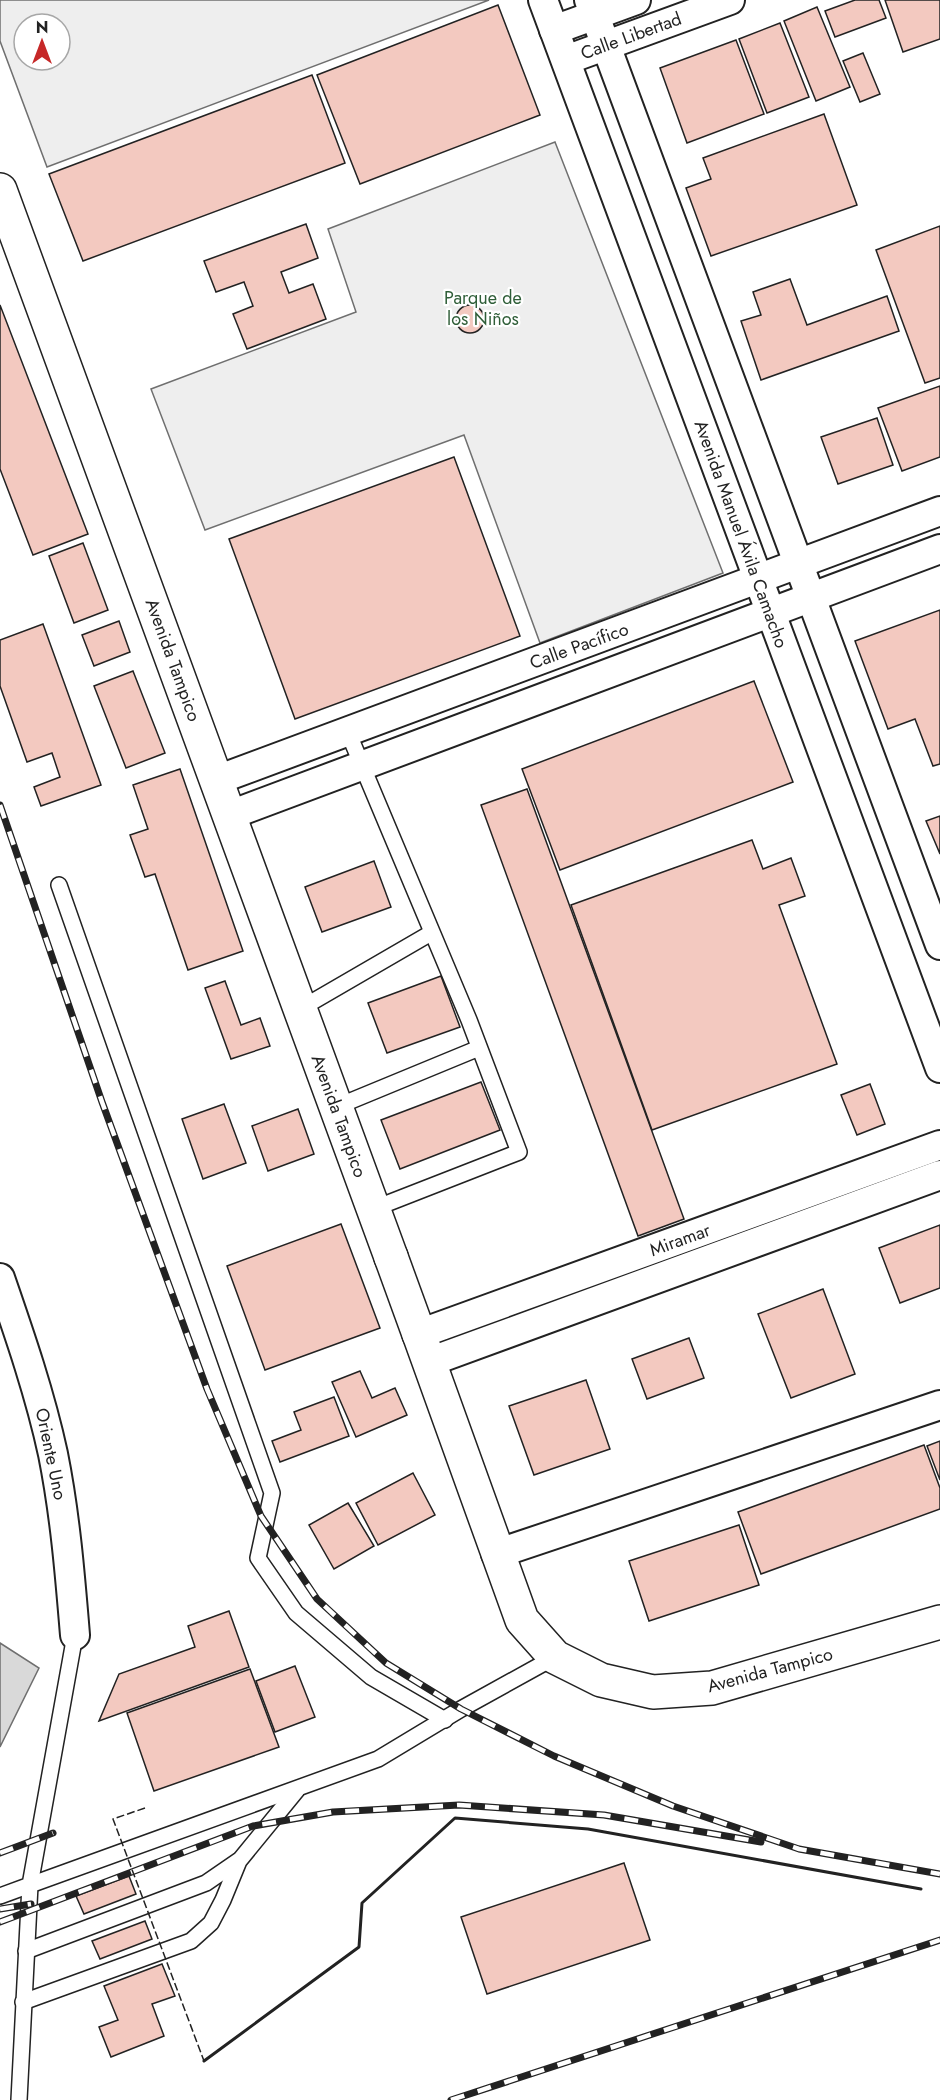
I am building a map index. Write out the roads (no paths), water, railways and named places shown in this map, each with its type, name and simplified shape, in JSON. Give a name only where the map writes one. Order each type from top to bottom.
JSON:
[{"type":"main road","name":"Avenida Tampico","points":[[0,190],[522,1620],[555,1657],[601,1680],[653,1692],[712,1688],[940,1622]]},
{"type":"street","name":"Avenida Manuel Ávila Camacho","points":[[543,0],[940,1068]]},
{"type":"street","name":"Calle Libertad","points":[[554,30],[592,8],[636,0]]},
{"type":"street","name":"Calle Libertad","points":[[566,60],[730,0]]},
{"type":"street","points":[[592,8],[940,945]]},
{"type":"street","name":"Calle Pacífico","points":[[217,780],[940,510]]},
{"type":"street","name":"Calle Pacífico","points":[[230,815],[940,549]]},
{"type":"street","name":"Miramar","points":[[424,1348],[940,1145]]},
{"type":"street","name":"Miramar","points":[[424,1348],[940,1175]]},
{"type":"street","name":"Oriente Uno","points":[[0,1278],[33,1374],[53,1453],[68,1540],[75,1635]]},
{"type":"street","points":[[496,1554],[940,1405]]},
{"type":"lane","points":[[348,732],[479,1048],[519,1152],[373,1209]]},
{"type":"lane","points":[[59,885],[272,1493],[258,1557],[296,1613],[371,1677],[445,1720]]},
{"type":"lane","points":[[300,1009],[432,933]]},
{"type":"lane","points":[[336,1107],[479,1048]]},
{"type":"lane","points":[[19,2100],[30,1885],[75,1635]]},
{"type":"lane","points":[[0,1896],[378,1759],[555,1657]]},
{"type":"lane","points":[[23,2002],[190,1941],[211,1923],[239,1861],[297,1790]]},
{"type":"lane","points":[[26,1951],[206,1883],[239,1861]]},
{"type":"railway","points":[[0,805],[102,1102],[207,1389],[261,1516],[317,1599],[386,1663],[461,1709],[554,1756],[673,1806],[799,1849],[940,1874]]},
{"type":"railway","points":[[0,1922],[253,1826],[333,1812],[459,1805],[604,1815],[761,1842]]},
{"type":"railway","points":[[0,1853],[53,1833]]},
{"type":"railway","points":[[0,1909],[31,1904]]},
{"type":"railway","points":[[451,2100],[940,1940]]},
{"type":"park label","name":"Parque de los Niños","points":[[483,308]]}]
